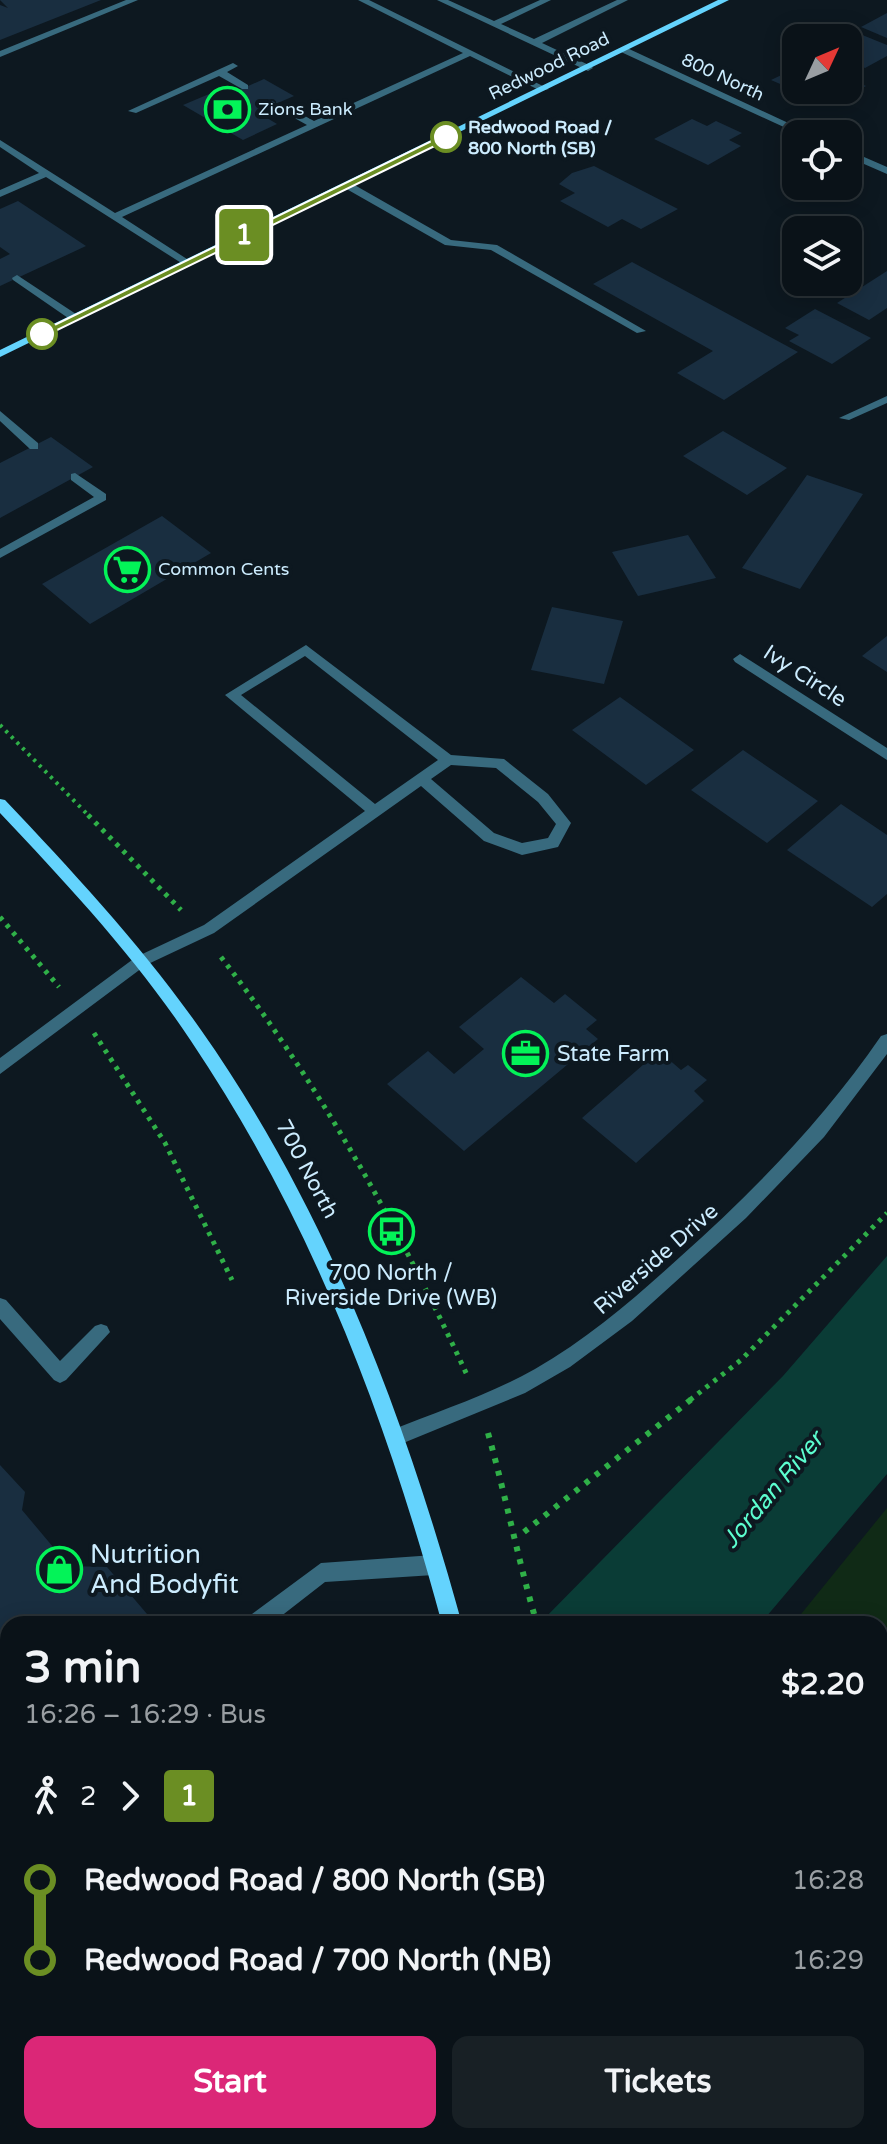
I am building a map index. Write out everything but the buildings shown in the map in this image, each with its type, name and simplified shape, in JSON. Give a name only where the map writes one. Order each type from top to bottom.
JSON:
[{"type":"main road","name":"Redwood Road","points":[[0,354],[725,0]]},
{"type":"main road","name":"700 North","points":[[0,804],[141,961],[214,1063],[286,1181],[351,1324],[396,1437],[450,1616]]},
{"type":"street","points":[[0,54],[134,0]]},
{"type":"street","points":[[362,0],[544,89]]},
{"type":"street","points":[[441,0],[588,68]]},
{"type":"street","points":[[494,24],[547,0]]},
{"type":"street","points":[[534,43],[624,0]]},
{"type":"street","name":"800 North","points":[[624,50],[782,123]]},
{"type":"street","points":[[115,217],[470,53]]},
{"type":"street","points":[[133,111],[233,66]]},
{"type":"street","points":[[220,72],[245,87]]},
{"type":"street","points":[[276,104],[314,125]]},
{"type":"street","points":[[0,143],[186,263]]},
{"type":"street","points":[[862,159],[887,171]]},
{"type":"street","points":[[0,194],[47,173]]},
{"type":"street","points":[[347,185],[449,243],[493,247],[641,331]]},
{"type":"street","points":[[17,278],[75,318]]},
{"type":"street","points":[[845,418],[887,399]]},
{"type":"street","points":[[0,415],[34,446]]},
{"type":"street","points":[[0,554],[102,497],[75,477]]},
{"type":"street","points":[[375,812],[232,695],[306,650],[448,760],[499,763],[543,798],[564,823],[553,843],[522,849],[489,837],[421,779]]},
{"type":"street","name":"Ivy Circle","points":[[740,659],[887,755]]},
{"type":"street","points":[[0,1067],[141,961],[202,933],[448,760]]},
{"type":"street","name":"Riverside Drive","points":[[396,1437],[521,1387],[597,1339],[635,1309],[739,1216],[793,1162],[835,1116],[887,1041]]},
{"type":"street","points":[[0,1306],[60,1374],[101,1332]]},
{"type":"street","points":[[265,1616],[321,1573],[434,1565]]},
{"type":"path","points":[[0,725],[157,883],[202,933],[265,1014],[318,1092],[461,1357]]},
{"type":"path","points":[[0,917],[78,1009],[165,1143],[232,1280]]},
{"type":"path","points":[[524,1532],[741,1360],[887,1213]]},
{"type":"path","points":[[498,1460],[513,1523],[513,1542],[535,1616]]},
{"type":"shaded area","points":[[887,1508],[887,1616],[799,1616]]},
{"type":"water","name":"Jordan River","points":[[887,1256],[887,1474],[767,1616],[547,1616],[783,1376]]},
{"type":"bus line","name":"1","points":[[42,334],[446,137]]},
{"type":"place","name":"Zions Bank","points":[[227,109]]},
{"type":"place","name":"Redwood Road / 800 North (SB)","points":[[446,137]]},
{"type":"place","name":"Common Cents","points":[[127,569]]},
{"type":"place","name":"State Farm","points":[[526,1054]]},
{"type":"place","name":"700 North / Riverside Drive (WB)","points":[[391,1232]]},
{"type":"place","name":"Nutrition And Bodyfit","points":[[59,1569]]}]
